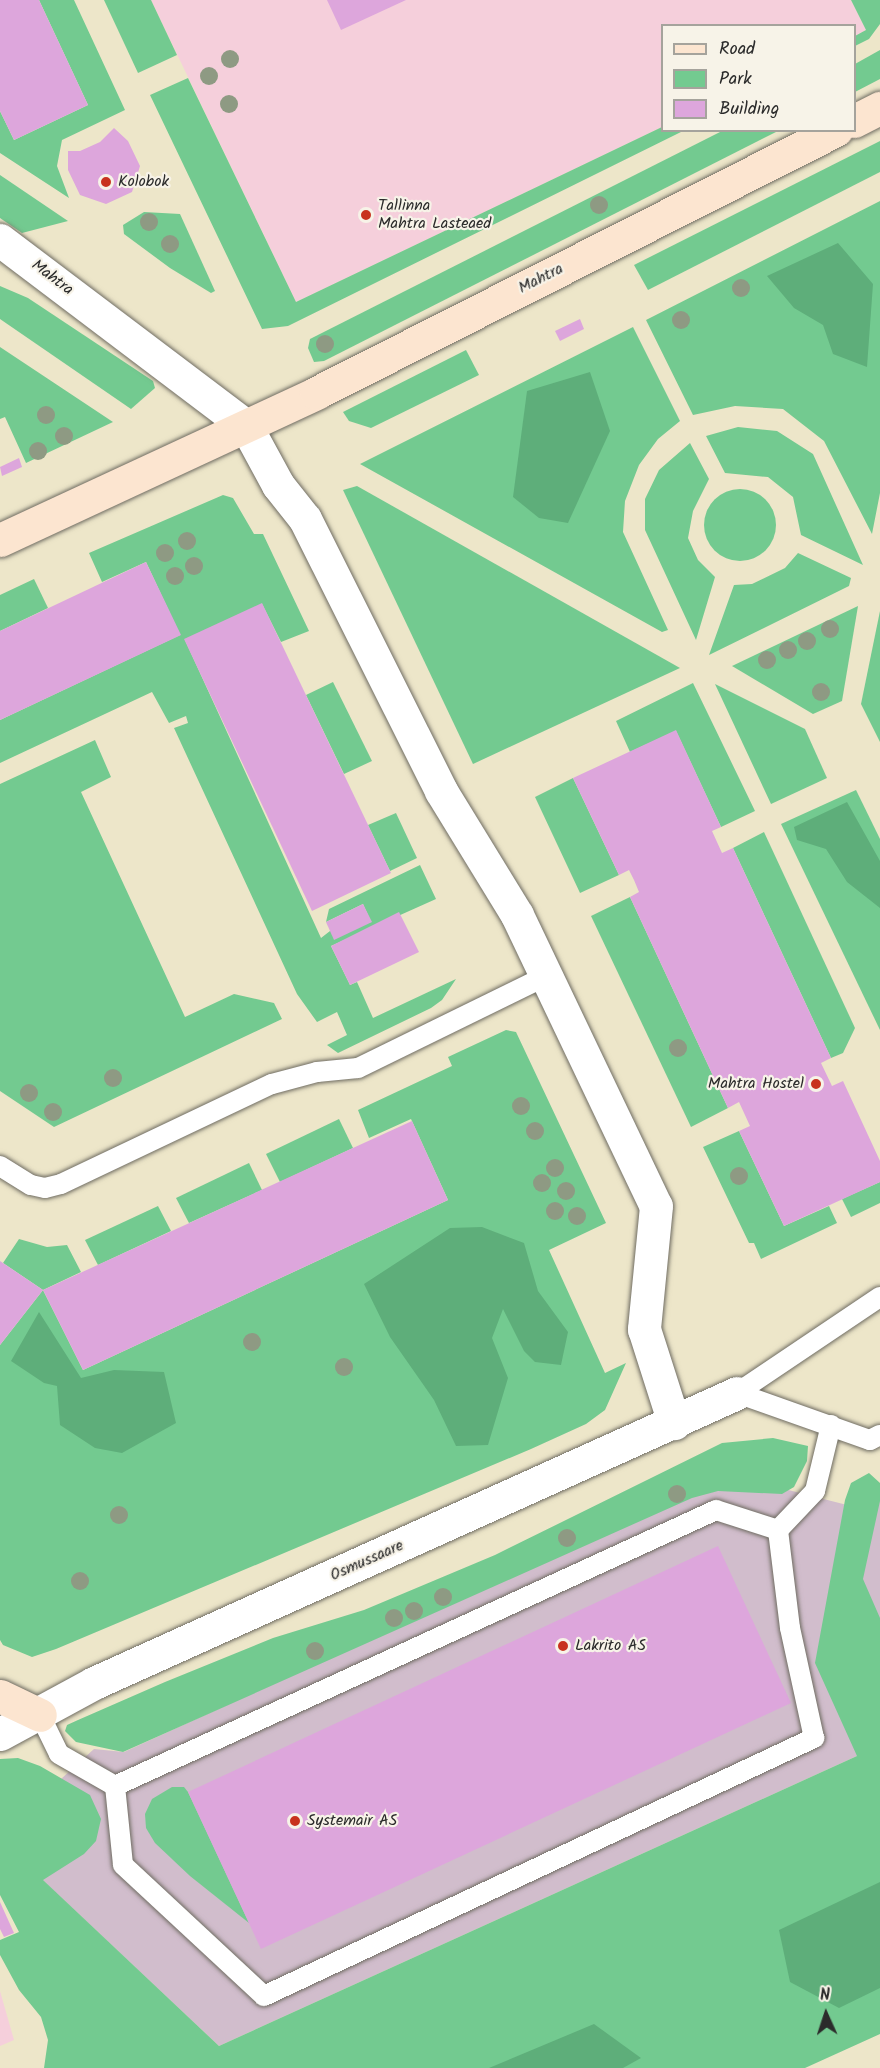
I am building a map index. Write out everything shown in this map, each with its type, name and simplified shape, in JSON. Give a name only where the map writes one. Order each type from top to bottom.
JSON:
[{"type":"street","points":[[856,120],[880,108]]},
{"type":"street","name":"Mahtra","points":[[0,540],[246,426],[832,132]]},
{"type":"street","name":"Mahtra","points":[[4,247],[246,426]]},
{"type":"street","points":[[246,426],[278,485],[305,519],[441,791],[517,915],[656,1206],[644,1329],[674,1423]]},
{"type":"street","name":"Osmussaare","points":[[0,1734],[40,1715],[94,1683],[737,1393]]},
{"type":"street","points":[[0,1696],[40,1715]]},
{"type":"lane","points":[[0,1166],[31,1185],[45,1188],[61,1184],[272,1084],[317,1072],[358,1068],[546,976]]},
{"type":"lane","points":[[737,1393],[880,1297]]},
{"type":"lane","points":[[737,1393],[877,1442]]},
{"type":"lane","points":[[115,1786],[123,1865],[264,1996],[814,1738],[789,1628],[778,1530],[815,1491],[831,1425]]},
{"type":"lane","points":[[115,1786],[716,1510],[778,1530]]},
{"type":"lane","points":[[40,1715],[58,1754],[115,1786]]},
{"type":"shaded area","name":"Tallinna Mahtra Lasteaed","points":[[151,0],[851,0],[866,30],[856,35],[856,24],[661,24],[661,127],[296,302]]},
{"type":"shaded area","points":[[753,1481],[847,1505],[880,1489],[880,1732],[857,1756],[219,2046],[0,1840],[0,1808],[61,1779],[94,1749],[124,1752],[696,1491]]},
{"type":"shaded area","points":[[0,1991],[14,2040],[0,2046]]},
{"type":"green space","points":[[39,0],[74,0],[125,110],[62,140],[57,166],[69,198],[0,153],[0,111],[14,140],[88,105]]},
{"type":"green space","points":[[104,0],[151,0],[177,55],[138,73]]},
{"type":"green space","points":[[851,0],[880,0],[880,24],[869,39],[856,46],[856,35],[866,30]]},
{"type":"green space","points":[[880,50],[880,79],[856,91],[856,63]]},
{"type":"green space","points":[[188,78],[296,302],[661,127],[661,132],[681,132],[288,326],[262,329],[150,95]]},
{"type":"green space","points":[[720,132],[776,132],[324,361],[314,362],[308,348],[310,339]]},
{"type":"green space","points":[[880,141],[880,172],[648,290],[634,265]]},
{"type":"green space","points":[[0,175],[68,221],[22,233],[0,218]]},
{"type":"green space","points":[[880,201],[880,493],[872,534],[824,441],[783,409],[735,406],[693,415],[646,320]]},
{"type":"green space","points":[[144,212],[180,214],[215,291],[211,293],[170,268],[124,234],[123,225]]},
{"type":"green space","points":[[838,243],[873,284],[867,367],[833,354],[823,325],[794,308],[767,276]]},
{"type":"green space","points":[[0,286],[28,298],[153,381],[155,388],[131,409],[0,319]]},
{"type":"green space","points":[[633,327],[680,421],[658,439],[639,465],[625,501],[623,532],[668,630],[662,632],[360,464]]},
{"type":"green space","points":[[0,347],[113,422],[26,463],[5,417],[0,419]]},
{"type":"green space","points":[[466,350],[479,375],[371,428],[349,421],[343,412]]},
{"type":"green space","points":[[590,372],[610,431],[568,523],[539,518],[513,497],[527,391]]},
{"type":"green space","points":[[738,427],[777,431],[813,454],[863,565],[801,535],[793,497],[768,477],[725,473],[706,436]]},
{"type":"green space","points":[[690,443],[709,479],[693,511],[688,538],[698,560],[715,577],[696,640],[645,530],[645,499],[659,470]]},
{"type":"green space","points":[[357,486],[680,668],[473,764],[343,490]]},
{"type":"green space","points":[[740,489],[760,495],[770,505],[776,525],[770,545],[760,555],[740,561],[720,555],[710,545],[704,525],[710,505],[720,495]]},
{"type":"green space","points":[[223,495],[233,498],[254,534],[263,534],[309,631],[281,642],[262,604],[185,640],[321,938],[330,931],[371,922],[363,904],[326,922],[329,909],[420,865],[436,899],[331,946],[350,985],[357,982],[373,1018],[456,979],[442,1000],[431,1008],[338,1053],[327,1045],[347,1035],[337,1012],[317,1022],[297,994],[174,728],[188,723],[186,716],[169,723],[152,692],[0,763],[0,720],[180,635],[146,562],[102,582],[89,553]]},
{"type":"green space","points":[[798,553],[851,578],[849,586],[709,655],[734,585],[752,584],[785,568]]},
{"type":"green space","points":[[34,579],[48,608],[0,631],[0,595]]},
{"type":"green space","points":[[858,606],[842,701],[813,714],[732,666]]},
{"type":"green space","points":[[880,611],[880,742],[861,704]]},
{"type":"green space","points":[[333,682],[372,761],[344,774],[306,695]]},
{"type":"green space","points":[[693,683],[755,811],[721,827],[676,731],[630,752],[616,721]]},
{"type":"green space","points":[[715,684],[805,729],[827,778],[771,804]]},
{"type":"green space","points":[[95,740],[111,777],[81,792],[185,1017],[234,994],[274,1003],[282,1019],[54,1127],[0,1091],[0,784]]},
{"type":"green space","points":[[573,778],[619,875],[580,893],[535,797]]},
{"type":"green space","points":[[856,790],[880,839],[880,1030],[781,824]]},
{"type":"green space","points":[[847,802],[880,861],[880,908],[847,882],[826,849],[797,840],[794,827]]},
{"type":"green space","points":[[396,813],[417,858],[390,871],[368,825]]},
{"type":"green space","points":[[764,832],[855,1028],[843,1053],[831,1058],[733,848]]},
{"type":"green space","points":[[630,897],[728,1108],[691,1127],[591,916]]},
{"type":"green space","points":[[506,1030],[516,1032],[606,1223],[549,1250],[605,1373],[626,1363],[605,1410],[586,1424],[56,1649],[32,1657],[3,1645],[0,1640],[0,1345],[43,1290],[83,1370],[448,1200],[411,1119],[369,1138],[358,1110],[452,1066],[448,1057]]},
{"type":"green space","points":[[339,1119],[353,1148],[280,1182],[266,1154]]},
{"type":"green space","points":[[739,1131],[784,1226],[829,1206],[837,1223],[761,1259],[754,1243],[749,1243],[703,1147]]},
{"type":"green space","points":[[249,1163],[262,1190],[189,1223],[176,1198]]},
{"type":"green space","points":[[880,1182],[880,1203],[851,1217],[842,1199]]},
{"type":"green space","points":[[158,1206],[171,1231],[98,1265],[85,1240]]},
{"type":"green space","points":[[482,1227],[524,1243],[538,1291],[568,1332],[561,1365],[535,1362],[524,1351],[503,1309],[492,1338],[508,1378],[488,1445],[456,1446],[434,1400],[390,1337],[364,1284],[450,1228]]},
{"type":"green space","points":[[19,1239],[47,1247],[67,1245],[81,1272],[43,1290],[3,1263]]},
{"type":"green space","points":[[39,1312],[81,1378],[114,1370],[164,1372],[176,1423],[122,1453],[95,1448],[60,1425],[57,1386],[44,1383],[11,1361]]},
{"type":"green space","points":[[773,1438],[808,1446],[807,1461],[794,1487],[782,1494],[718,1491],[692,1498],[123,1752],[76,1742],[65,1731],[67,1725],[165,1682],[273,1638],[364,1610],[495,1555],[722,1443]]},
{"type":"green space","points":[[869,1473],[880,1483],[880,1501],[863,1579],[880,1618],[880,2034],[805,2068],[44,2068],[48,2040],[41,2017],[19,1990],[0,1955],[0,1940],[19,1932],[0,1895],[0,1759],[18,1758],[40,1766],[90,1795],[101,1819],[96,1841],[84,1854],[43,1880],[219,2046],[857,1756],[815,1663],[845,1500],[851,1483]]},
{"type":"green space","points":[[172,1787],[184,1787],[188,1792],[249,1923],[190,1876],[155,1843],[146,1828],[145,1814],[152,1799]]},
{"type":"green space","points":[[880,1882],[880,1988],[839,2008],[790,1982],[779,1930]]},
{"type":"green space","points":[[594,2024],[641,2058],[623,2068],[489,2068]]},
{"type":"building","points":[[0,0],[39,0],[88,105],[14,140],[0,111]]},
{"type":"building","points":[[327,0],[406,0],[341,30]]},
{"type":"building","points":[[114,128],[128,141],[140,166],[132,192],[106,204],[80,195],[68,170],[68,151],[80,151],[100,142]]},
{"type":"building","points":[[580,319],[584,329],[560,341],[555,331]]},
{"type":"building","points":[[19,458],[22,467],[2,476],[0,467]]},
{"type":"building","points":[[146,562],[181,635],[0,720],[0,631]]},
{"type":"building","points":[[262,603],[391,873],[312,911],[184,639]]},
{"type":"building","points":[[676,730],[721,827],[712,831],[722,853],[733,848],[831,1058],[821,1063],[832,1086],[843,1081],[880,1161],[880,1182],[784,1226],[739,1131],[750,1126],[739,1102],[728,1108],[630,897],[639,892],[634,880],[629,870],[619,875],[573,778]]},
{"type":"building","points":[[363,904],[372,922],[334,940],[326,922]]},
{"type":"building","points":[[399,912],[419,952],[350,985],[331,946]]},
{"type":"building","points":[[412,1121],[448,1200],[83,1370],[43,1290]]},
{"type":"building","points":[[0,1261],[43,1290],[0,1345]]},
{"type":"building","points":[[718,1546],[791,1703],[261,1949],[188,1792]]},
{"type":"building","points":[[0,1902],[14,1933],[4,1937],[0,1929]]},
{"type":"place","name":"Kolobok","points":[[106,182]]},
{"type":"place","name":"Tallinna Mahtra Lasteaed","points":[[366,215]]},
{"type":"place","name":"Mahtra Hostel","points":[[816,1084]]},
{"type":"place","name":"Lakrito AS","points":[[563,1646]]},
{"type":"place","name":"Systemair AS","points":[[295,1821]]}]
